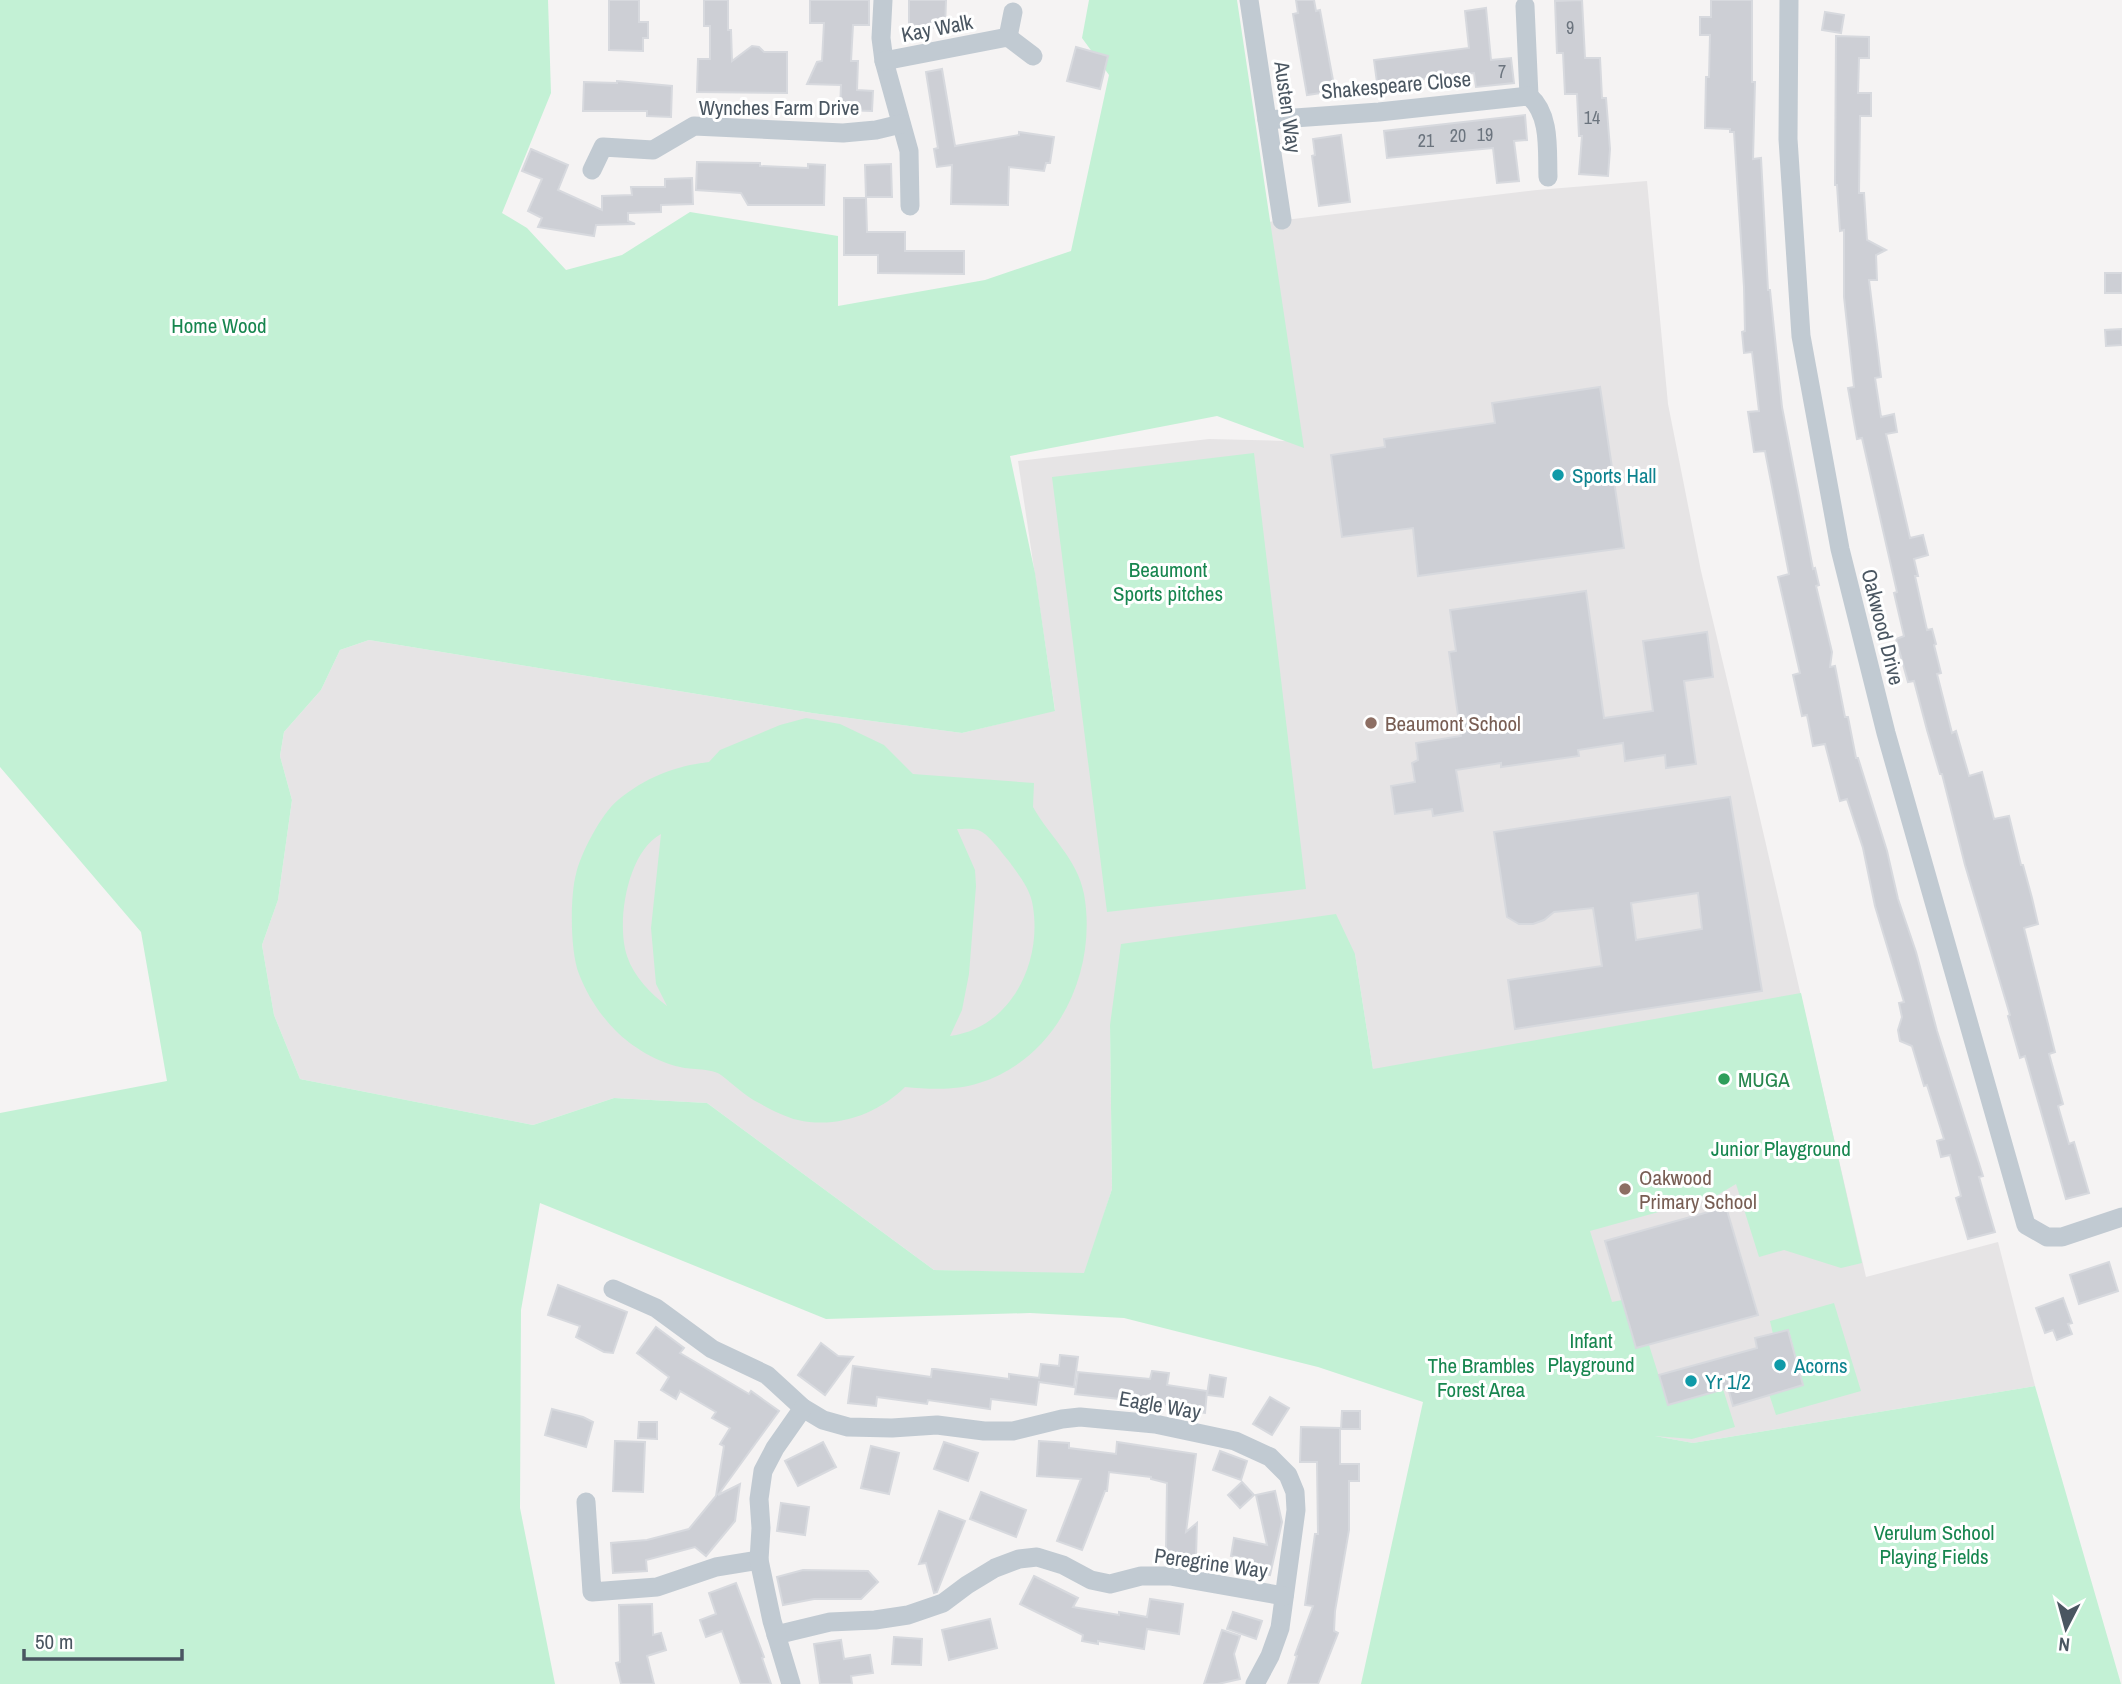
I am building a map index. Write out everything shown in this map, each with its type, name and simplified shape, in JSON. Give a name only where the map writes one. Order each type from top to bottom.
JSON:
[{"type":"street","points":[[883,0],[881,38],[884,61],[909,151],[910,206]]},
{"type":"street","name":"Austen Way","points":[[1249,0],[1282,220]]},
{"type":"street","name":"Oakwood Drive","points":[[1789,0],[1788,139],[1801,336],[1840,549],[1886,733],[2026,1225],[2046,1237],[2062,1237],[2122,1217]]},
{"type":"street","points":[[1525,6],[1529,96],[1543,113],[1548,177]]},
{"type":"street","points":[[1013,12],[1008,37],[1033,56]]},
{"type":"street","name":"Kay Walk","points":[[884,61],[1008,37]]},
{"type":"street","name":"Shakespeare Close","points":[[1267,120],[1379,112],[1529,96]]},
{"type":"street","name":"Wynches Farm Drive","points":[[592,170],[603,148],[653,150],[694,126],[843,133],[901,124]]},
{"type":"street","name":"Eagle Way","points":[[613,1289],[656,1308],[712,1349],[767,1375],[803,1408],[823,1420],[848,1427],[937,1425],[984,1431],[1013,1431],[1062,1419],[1092,1418],[1155,1424],[1235,1441],[1270,1457],[1288,1475],[1295,1492],[1296,1510],[1280,1628],[1270,1656],[1255,1684]]},
{"type":"street","points":[[791,1684],[776,1635],[759,1560],[759,1499],[763,1471],[775,1448],[803,1408]]},
{"type":"street","points":[[586,1502],[592,1592],[657,1587],[716,1567],[759,1560]]},
{"type":"street","name":"Peregrine Way","points":[[776,1635],[830,1622],[908,1615],[943,1603],[995,1569],[1019,1559],[1037,1557],[1063,1565],[1091,1580],[1110,1584],[1141,1576],[1170,1576],[1284,1596]]},
{"type":"shaded area","name":"Beaumont School","points":[[1647,181],[1668,404],[1701,571],[1866,1277],[1998,1242],[2035,1386],[1693,1443],[1607,1427],[1373,1069],[1355,954],[1110,1025],[1112,1189],[1085,1274],[934,1270],[707,1103],[614,1098],[533,1125],[300,1079],[274,1015],[262,945],[278,900],[292,800],[280,756],[284,732],[321,690],[340,650],[369,640],[812,713],[962,733],[1055,710],[1018,461],[1209,439],[1287,441],[1260,223],[1537,190]]},
{"type":"green space","points":[[0,0],[548,0],[551,93],[502,213],[527,228],[566,270],[622,255],[690,212],[838,236],[838,306],[985,280],[1071,251],[1109,75],[1082,38],[1089,0],[1237,0],[1304,448],[1217,416],[1010,456],[1035,573],[1055,711],[962,733],[812,713],[369,640],[340,650],[321,690],[284,732],[280,756],[292,800],[278,900],[262,945],[274,1015],[300,1079],[533,1125],[614,1098],[707,1103],[934,1270],[1084,1273],[1112,1189],[1110,1025],[1121,944],[1336,914],[1355,954],[1373,1069],[1801,993],[1862,1263],[1841,1268],[1784,1250],[1759,1257],[1736,1184],[1716,1196],[1590,1231],[1612,1302],[1622,1300],[1636,1348],[1649,1345],[1668,1405],[1723,1389],[1735,1427],[1692,1439],[1655,1436],[1693,1443],[2035,1386],[2121,1684],[1361,1684],[1423,1402],[1318,1367],[1124,1318],[1030,1313],[826,1319],[540,1203],[521,1310],[520,1508],[555,1684],[0,1684],[0,1113],[167,1081],[141,932],[0,767]]},
{"type":"green space","name":"Beaumont Sports pitches","points":[[1254,453],[1306,889],[1107,912],[1052,477]]},
{"type":"green space","points":[[806,718],[840,724],[884,745],[913,774],[1034,783],[1033,807],[1075,869],[1084,894],[1087,924],[1077,982],[1066,1009],[1050,1033],[1030,1054],[1006,1071],[979,1083],[961,1087],[905,1087],[869,1112],[841,1121],[798,1120],[754,1100],[717,1073],[671,1065],[645,1053],[616,1031],[594,1004],[576,964],[572,910],[579,865],[599,824],[618,800],[649,779],[672,770],[709,762],[720,750],[780,725]],"holes":[[[957,829],[982,832],[1008,860],[1030,894],[1035,928],[1027,970],[1018,990],[990,1020],[971,1030],[950,1036],[962,1010],[969,974],[976,886],[975,870]],[[661,834],[651,928],[656,984],[667,1006],[649,990],[634,971],[627,956],[623,926],[627,889],[632,872],[649,843]]]},
{"type":"green space","points":[[1834,1303],[1861,1391],[1776,1415],[1769,1394],[1803,1385],[1789,1330],[1773,1334],[1770,1321]]},
{"type":"building","points":[[609,0],[639,0],[639,22],[648,22],[648,38],[643,38],[643,51],[609,50]]},
{"type":"building","points":[[704,0],[728,0],[732,61],[752,46],[759,47],[764,52],[787,52],[787,93],[697,92],[698,59],[710,59],[710,26],[704,26]]},
{"type":"building","points":[[810,0],[869,0],[869,25],[853,25],[851,61],[858,61],[857,90],[873,91],[872,111],[840,110],[841,85],[807,84],[817,62],[822,61],[824,23],[810,23]]},
{"type":"building","points":[[909,0],[946,0],[945,29],[909,25]]},
{"type":"building","points":[[1296,0],[1314,0],[1316,11],[1320,10],[1335,91],[1307,95],[1293,14],[1298,13]]},
{"type":"building","points":[[1582,0],[1585,58],[1600,58],[1602,98],[1606,98],[1610,149],[1608,176],[1579,174],[1582,136],[1579,136],[1577,94],[1565,94],[1563,53],[1557,53],[1555,1]]},
{"type":"building","points":[[1711,0],[1752,0],[1752,82],[1755,82],[1753,159],[1761,158],[1768,290],[1782,407],[1813,569],[1815,568],[1819,585],[1816,586],[1832,652],[1830,667],[1835,666],[1856,758],[1887,851],[1898,899],[1983,1176],[1979,1177],[1995,1232],[1968,1239],[1956,1198],[1961,1196],[1950,1155],[1941,1157],[1937,1141],[1944,1139],[1927,1085],[1924,1086],[1912,1046],[1900,1041],[1898,1030],[1902,1017],[1899,1003],[1904,1002],[1875,906],[1863,848],[1847,799],[1840,801],[1825,744],[1813,746],[1807,715],[1802,716],[1793,675],[1800,673],[1778,577],[1789,574],[1765,451],[1754,452],[1748,412],[1759,411],[1752,352],[1744,353],[1742,332],[1745,331],[1744,287],[1734,132],[1730,132],[1730,129],[1705,128],[1710,35],[1700,35],[1700,17],[1711,17]]},
{"type":"building","points":[[1486,8],[1491,60],[1511,58],[1514,83],[1476,87],[1474,73],[1414,80],[1415,86],[1378,90],[1374,60],[1469,48],[1465,11]]},
{"type":"building","points":[[1825,12],[1844,15],[1841,33],[1822,30]]},
{"type":"building","points":[[1836,36],[1869,37],[1869,58],[1859,58],[1858,93],[1871,93],[1871,116],[1860,116],[1859,193],[1864,193],[1867,240],[1886,250],[1876,255],[1877,280],[1869,280],[1881,377],[1875,378],[1881,417],[1894,414],[1897,432],[1886,434],[1910,538],[1923,535],[1928,555],[1914,559],[1918,576],[1915,576],[1927,630],[1932,629],[1936,644],[1934,645],[1941,673],[1937,674],[1952,733],[1956,731],[1969,776],[1982,772],[1994,819],[2009,816],[2032,898],[2038,924],[2024,928],[2055,1052],[2049,1054],[2063,1104],[2058,1106],[2069,1144],[2074,1142],[2089,1193],[2066,1199],[2025,1056],[2020,1058],[1914,681],[1908,682],[1896,639],[1904,636],[1894,593],[1897,592],[1862,438],[1857,439],[1848,388],[1854,387],[1844,297],[1844,230],[1840,231],[1835,185]]},
{"type":"building","points":[[1076,47],[1108,56],[1100,89],[1067,81]]},
{"type":"building","points":[[942,69],[955,146],[1019,135],[1019,132],[1054,137],[1050,163],[1046,163],[1044,171],[1009,167],[1008,205],[951,204],[952,165],[937,167],[934,149],[938,148],[926,72]]},
{"type":"building","points":[[617,81],[672,86],[671,117],[647,116],[647,111],[583,111],[584,82]]},
{"type":"building","points":[[1525,115],[1527,140],[1514,141],[1519,181],[1497,183],[1493,148],[1387,158],[1384,131]]},
{"type":"building","points":[[1341,135],[1350,202],[1319,206],[1312,156],[1315,155],[1313,139]]},
{"type":"building","points":[[531,149],[568,165],[558,190],[602,210],[602,196],[632,195],[631,187],[665,187],[665,179],[692,178],[693,204],[661,205],[661,212],[628,213],[628,221],[635,224],[596,225],[594,236],[538,227],[542,218],[528,211],[542,179],[522,171]]},
{"type":"building","points":[[697,162],[760,163],[760,166],[808,168],[808,164],[825,165],[824,205],[748,205],[741,193],[696,190]]},
{"type":"building","points":[[891,164],[892,197],[866,197],[865,165]]},
{"type":"building","points":[[844,198],[866,198],[867,232],[905,232],[905,251],[964,251],[964,274],[878,273],[878,255],[844,255]]},
{"type":"building","points":[[2105,273],[2122,273],[2122,293],[2105,293]]},
{"type":"building","points":[[2122,329],[2122,345],[2106,346],[2105,330]]},
{"type":"building","points":[[1600,387],[1624,548],[1418,576],[1413,528],[1342,537],[1331,455],[1385,447],[1384,439],[1495,423],[1492,403]]},
{"type":"building","points":[[1586,591],[1604,718],[1653,711],[1643,641],[1707,632],[1713,677],[1684,681],[1696,764],[1666,768],[1665,755],[1625,761],[1623,743],[1578,750],[1579,756],[1501,767],[1501,763],[1456,770],[1463,811],[1433,816],[1432,809],[1395,814],[1391,786],[1415,782],[1412,763],[1418,760],[1416,743],[1461,736],[1449,652],[1456,651],[1450,610]]},
{"type":"building","points":[[1730,797],[1762,991],[1515,1029],[1508,980],[1602,966],[1593,908],[1554,912],[1533,924],[1519,924],[1507,917],[1494,832]],"holes":[[[1698,893],[1702,929],[1636,940],[1631,903]]]},
{"type":"building","points":[[1726,1207],[1758,1315],[1636,1348],[1605,1241]]},
{"type":"building","points":[[2109,1262],[2118,1291],[2079,1304],[2070,1275]]},
{"type":"building","points":[[558,1285],[627,1312],[613,1353],[604,1352],[576,1337],[580,1326],[548,1315]]},
{"type":"building","points":[[2063,1298],[2072,1323],[2068,1324],[2072,1334],[2057,1340],[2053,1330],[2045,1333],[2036,1308]]},
{"type":"building","points":[[656,1327],[684,1348],[680,1353],[749,1394],[751,1391],[779,1411],[718,1495],[740,1484],[735,1521],[706,1556],[695,1547],[646,1560],[647,1571],[613,1573],[611,1543],[647,1540],[689,1529],[716,1496],[724,1446],[720,1444],[730,1428],[712,1418],[716,1412],[680,1391],[676,1399],[661,1390],[669,1377],[637,1353]]},
{"type":"building","points":[[1788,1330],[1803,1385],[1733,1406],[1728,1388],[1668,1405],[1659,1375],[1757,1348],[1755,1338]]},
{"type":"building","points":[[821,1343],[838,1356],[853,1357],[825,1395],[798,1375]]},
{"type":"building","points":[[1060,1355],[1078,1357],[1074,1387],[1039,1382],[1036,1405],[991,1399],[990,1409],[928,1400],[927,1404],[877,1397],[876,1406],[848,1403],[853,1366],[931,1377],[932,1369],[935,1369],[1009,1379],[1009,1374],[1039,1378],[1041,1364],[1059,1366]]},
{"type":"building","points":[[1152,1371],[1169,1373],[1167,1385],[1207,1391],[1205,1413],[1173,1409],[1173,1405],[1075,1394],[1078,1372],[1150,1379]]},
{"type":"building","points":[[1210,1375],[1226,1378],[1223,1397],[1207,1395]]},
{"type":"building","points":[[1270,1397],[1289,1408],[1272,1435],[1253,1424]]},
{"type":"building","points":[[552,1409],[593,1422],[586,1447],[545,1435]]},
{"type":"building","points":[[1342,1411],[1360,1411],[1360,1429],[1341,1429]]},
{"type":"building","points":[[639,1422],[657,1422],[657,1439],[638,1438]]},
{"type":"building","points":[[1301,1427],[1340,1428],[1340,1464],[1359,1464],[1359,1481],[1349,1481],[1349,1530],[1335,1611],[1334,1631],[1338,1633],[1318,1684],[1288,1684],[1297,1656],[1295,1655],[1313,1606],[1305,1605],[1315,1534],[1318,1534],[1317,1462],[1300,1462]]},
{"type":"building","points":[[615,1441],[645,1442],[643,1492],[613,1491]]},
{"type":"building","points":[[1039,1441],[1069,1443],[1069,1448],[1116,1454],[1117,1442],[1196,1454],[1186,1532],[1197,1523],[1196,1557],[1160,1556],[1166,1551],[1167,1483],[1151,1477],[1109,1472],[1107,1491],[1082,1550],[1057,1541],[1081,1479],[1037,1476]]},
{"type":"building","points":[[823,1442],[836,1467],[798,1486],[785,1461]]},
{"type":"building","points":[[944,1442],[978,1453],[968,1481],[934,1469]]},
{"type":"building","points":[[871,1446],[899,1453],[889,1494],[861,1488]]},
{"type":"building","points":[[1220,1451],[1247,1461],[1241,1480],[1213,1470]]},
{"type":"building","points":[[1242,1482],[1254,1495],[1240,1508],[1228,1495]]},
{"type":"building","points":[[1275,1491],[1282,1522],[1270,1575],[1240,1569],[1243,1558],[1231,1556],[1234,1538],[1267,1545],[1256,1495]]},
{"type":"building","points":[[981,1492],[1026,1510],[1016,1537],[970,1519]]},
{"type":"building","points":[[781,1503],[809,1507],[805,1535],[777,1531]]},
{"type":"building","points":[[939,1511],[965,1521],[937,1592],[934,1593],[926,1563],[919,1564]]},
{"type":"building","points":[[803,1570],[868,1571],[878,1582],[861,1599],[814,1599],[783,1605],[777,1577]]},
{"type":"building","points":[[1034,1576],[1078,1598],[1073,1607],[1147,1617],[1150,1599],[1183,1604],[1179,1634],[1147,1629],[1144,1649],[1082,1641],[1083,1635],[1020,1604]]},
{"type":"building","points":[[736,1583],[764,1657],[762,1658],[771,1684],[741,1684],[722,1631],[706,1637],[700,1620],[716,1614],[709,1593]]},
{"type":"building","points":[[652,1604],[653,1635],[661,1633],[666,1650],[647,1656],[654,1684],[621,1684],[616,1663],[620,1662],[619,1605]]},
{"type":"building","points":[[1233,1612],[1262,1621],[1256,1639],[1227,1629]]},
{"type":"building","points":[[990,1619],[997,1648],[949,1660],[942,1630]]},
{"type":"building","points":[[1222,1630],[1240,1636],[1234,1654],[1240,1679],[1204,1684]]},
{"type":"building","points":[[894,1637],[922,1639],[921,1665],[892,1664]]},
{"type":"building","points":[[841,1640],[844,1659],[870,1655],[873,1673],[851,1676],[852,1684],[820,1684],[814,1644]]},
{"type":"place","name":"Sports Hall","points":[[1558,475]]},
{"type":"place","name":"Beaumont School","points":[[1371,723]]},
{"type":"place","name":"MUGA","points":[[1724,1079]]},
{"type":"place","name":"Oakwood Primary School","points":[[1625,1189]]},
{"type":"place","name":"Acorns","points":[[1780,1365]]},
{"type":"place","name":"Yr 1/2","points":[[1691,1381]]},
{"type":"park label","name":"Home Wood","points":[[219,325]]},
{"type":"park label","name":"Junior Playground","points":[[1781,1148]]},
{"type":"park label","name":"Infant Playground","points":[[1591,1352]]},
{"type":"park label","name":"The Brambles Forest Area","points":[[1481,1377]]},
{"type":"park label","name":"Verulum School Playing Fields","points":[[1934,1544]]}]
